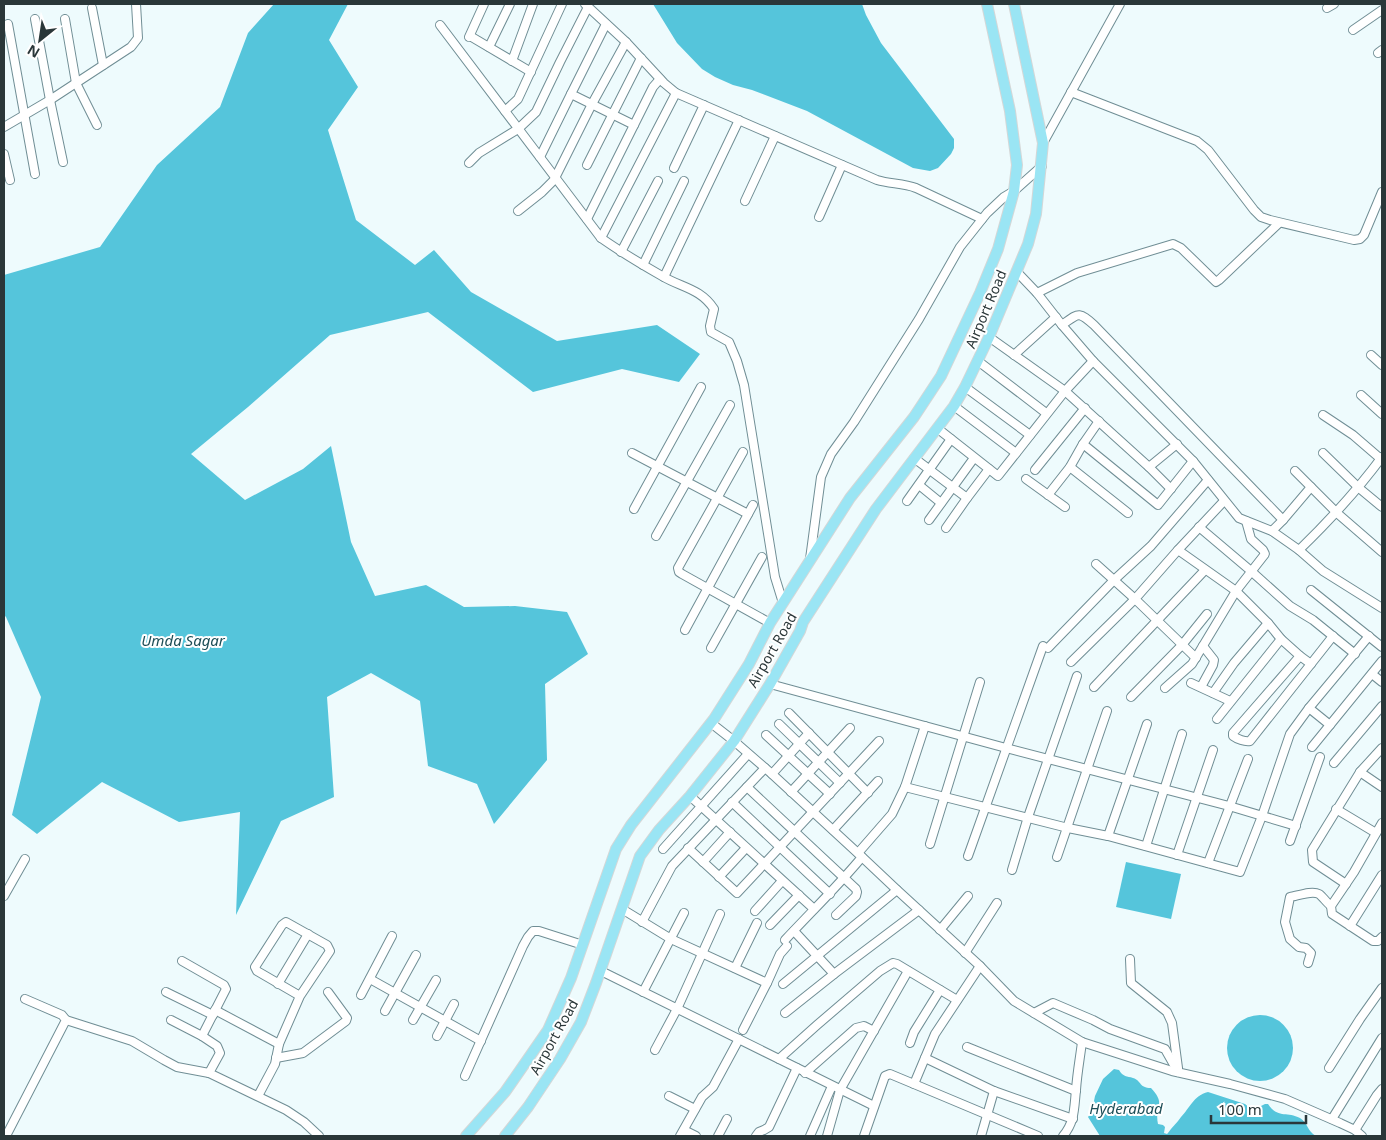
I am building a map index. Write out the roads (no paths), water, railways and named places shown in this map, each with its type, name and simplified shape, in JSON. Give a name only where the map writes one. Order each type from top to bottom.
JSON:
[{"type":"main road","name":"Airport Road","points":[[466,1136],[505,1092],[548,1030],[571,978],[616,848],[631,825],[711,723],[732,693],[750,664],[770,622],[852,496],[914,417],[941,376],[980,293],[998,249],[1014,191],[1017,165],[1010,111],[987,4]]},
{"type":"main road","name":"Airport Road","points":[[505,1136],[528,1107],[560,1059],[581,1022],[601,971],[640,856],[659,830],[690,796],[734,741],[770,684],[800,631],[803,622],[867,521],[954,406],[990,337],[1028,244],[1036,214],[1042,166],[1043,143],[1014,4]]},
{"type":"street","points":[[4,127],[50,100],[131,46],[138,38],[136,4]]},
{"type":"street","points":[[484,4],[469,36],[531,72]]},
{"type":"street","points":[[489,47],[510,4]]},
{"type":"street","points":[[512,61],[533,4]]},
{"type":"street","points":[[505,112],[518,99],[562,4]]},
{"type":"street","points":[[1043,143],[1120,4]]},
{"type":"street","points":[[469,163],[479,153],[527,122],[538,109],[587,5],[626,42],[660,79],[676,92],[877,180],[906,184],[916,188],[982,220]]},
{"type":"street","points":[[92,8],[103,65]]},
{"type":"street","points":[[1353,30],[1382,10]]},
{"type":"street","points":[[35,19],[64,162]]},
{"type":"street","points":[[65,19],[76,83],[97,125]]},
{"type":"street","points":[[8,24],[35,174]]},
{"type":"street","points":[[540,157],[606,24]]},
{"type":"street","points":[[440,25],[601,238],[664,278],[699,293],[714,309],[710,326],[711,332],[729,342],[744,385],[775,577],[783,603]]},
{"type":"street","points":[[518,211],[542,192],[555,178],[626,42]]},
{"type":"street","points":[[588,165],[641,58]]},
{"type":"street","points":[[587,219],[653,87],[660,79]]},
{"type":"street","points":[[601,238],[676,92]]},
{"type":"street","points":[[1071,92],[1197,140],[1208,150],[1261,217],[1354,240],[1360,239],[1364,235],[1381,197]]},
{"type":"street","points":[[571,94],[634,125]]},
{"type":"street","points":[[674,168],[704,105]]},
{"type":"street","points":[[664,278],[738,120]]},
{"type":"street","points":[[745,201],[775,136]]},
{"type":"street","points":[[4,154],[10,180]]},
{"type":"street","points":[[819,217],[842,164]]},
{"type":"street","name":"Airport Road","points":[[810,561],[821,477],[827,461],[854,422],[926,307],[960,248],[987,213],[1042,166]]},
{"type":"street","points":[[643,265],[684,181]]},
{"type":"street","points":[[621,252],[658,182]]},
{"type":"street","points":[[1037,293],[1077,273],[1173,244],[1181,248],[1216,282],[1279,222]]},
{"type":"street","points":[[1017,272],[1037,293],[1093,361],[1193,461],[1239,518],[1272,531],[1299,550],[1323,571],[1382,607]]},
{"type":"street","points":[[1062,325],[1075,316],[1080,315],[1090,321],[1283,520]]},
{"type":"street","points":[[1014,355],[1056,317]]},
{"type":"street","points":[[990,337],[1085,408],[1171,489]]},
{"type":"street","points":[[1371,356],[1382,364]]},
{"type":"street","points":[[978,361],[1046,413]]},
{"type":"street","points":[[937,428],[998,476],[1064,391],[1093,361]]},
{"type":"street","points":[[634,508],[701,387]]},
{"type":"street","points":[[965,387],[1030,435]]},
{"type":"street","points":[[1361,395],[1382,414]]},
{"type":"street","points":[[656,536],[730,405]]},
{"type":"street","points":[[954,406],[1016,453]]},
{"type":"street","points":[[1035,470],[1085,408]]},
{"type":"street","points":[[1299,550],[1337,514],[1382,459],[1323,415]]},
{"type":"street","points":[[1048,496],[1070,467],[1099,421]]},
{"type":"street","points":[[907,501],[952,439]]},
{"type":"street","points":[[1083,444],[1158,505],[1193,461]]},
{"type":"street","points":[[1149,467],[1177,444]]},
{"type":"street","points":[[743,452],[678,568],[682,574],[770,622]]},
{"type":"street","points":[[632,453],[748,514]]},
{"type":"street","points":[[1323,453],[1359,488],[1382,507]]},
{"type":"street","points":[[914,458],[967,498]]},
{"type":"street","points":[[929,520],[974,458]]},
{"type":"street","points":[[1070,467],[1128,513]]},
{"type":"street","points":[[946,528],[989,470]]},
{"type":"street","points":[[1295,471],[1337,514],[1382,552]]},
{"type":"street","points":[[1026,479],[1065,506]]},
{"type":"street","points":[[968,856],[1006,748],[1046,647],[1151,546],[1208,480]]},
{"type":"street","points":[[919,485],[941,503]]},
{"type":"street","points":[[1272,531],[1312,487]]},
{"type":"street","points":[[1071,662],[1135,599],[1224,501]]},
{"type":"street","points":[[685,630],[753,505]]},
{"type":"street","points":[[1165,688],[1188,668],[1196,658],[1236,591],[1265,554],[1251,539],[1246,521]]},
{"type":"street","points":[[1199,527],[1251,570],[1290,606],[1313,620],[1355,654]]},
{"type":"street","points":[[1178,550],[1236,591],[1281,639],[1311,664]]},
{"type":"street","points":[[712,648],[762,557]]},
{"type":"street","points":[[1096,564],[1196,658]]},
{"type":"street","points":[[1094,687],[1205,570]]},
{"type":"street","points":[[1311,590],[1382,647]]},
{"type":"street","points":[[1131,697],[1182,644],[1207,614]]},
{"type":"street","points":[[1214,694],[1234,663],[1268,623]]},
{"type":"street","points":[[1300,656],[1233,733],[1233,736],[1250,741],[1333,636]]},
{"type":"street","points":[[905,787],[1068,828],[1108,836],[1240,872],[1262,816],[1290,734],[1309,708],[1370,636]]},
{"type":"street","points":[[1216,719],[1281,639]]},
{"type":"street","points":[[1201,687],[1214,660],[1203,646]]},
{"type":"street","points":[[1312,747],[1382,662]]},
{"type":"street","points":[[1372,674],[1382,682]]},
{"type":"street","points":[[1012,870],[1028,817],[1077,676]]},
{"type":"street","points":[[930,844],[980,682]]},
{"type":"street","points":[[1191,682],[1230,702]]},
{"type":"street","points":[[770,684],[1197,797],[1296,826]]},
{"type":"street","points":[[1334,763],[1382,706]]},
{"type":"street","points":[[1309,708],[1330,725]]},
{"type":"street","points":[[1057,857],[1107,711]]},
{"type":"street","points":[[789,713],[868,793]]},
{"type":"street","points":[[711,723],[772,774],[980,966],[1014,1001],[1082,1042],[1178,1072],[1284,1099],[1332,1119],[1355,1130],[1362,1136]]},
{"type":"street","points":[[779,724],[840,783]]},
{"type":"street","points":[[1108,836],[1147,724]]},
{"type":"street","points":[[743,1030],[780,954],[794,930],[845,878],[860,855],[892,814],[905,787],[925,726]]},
{"type":"street","points":[[791,792],[850,728]]},
{"type":"street","points":[[772,774],[809,733]]},
{"type":"street","points":[[1146,846],[1182,734]]},
{"type":"street","points":[[766,735],[830,794]]},
{"type":"street","points":[[688,848],[737,893],[879,741]]},
{"type":"street","points":[[1346,884],[1313,862],[1312,850],[1360,772],[1379,756],[1382,748]]},
{"type":"street","points":[[1177,854],[1212,750]]},
{"type":"street","points":[[663,849],[748,754]]},
{"type":"street","points":[[1290,841],[1320,757]]},
{"type":"street","points":[[1208,863],[1248,759]]},
{"type":"street","points":[[642,922],[672,866],[765,768]]},
{"type":"street","points":[[1360,772],[1382,787]]},
{"type":"street","points":[[833,830],[878,781]]},
{"type":"street","points":[[747,787],[856,889],[856,896],[836,915]]},
{"type":"street","points":[[690,796],[814,909]]},
{"type":"street","points":[[732,802],[830,894]]},
{"type":"street","points":[[1336,809],[1376,833]]},
{"type":"street","points":[[1331,906],[1382,823]]},
{"type":"street","points":[[703,862],[730,832]]},
{"type":"street","points":[[719,877],[746,848]]},
{"type":"street","points":[[4,896],[25,859]]},
{"type":"street","points":[[1350,926],[1382,875]]},
{"type":"street","points":[[755,911],[782,880]]},
{"type":"street","points":[[782,984],[897,890]]},
{"type":"street","points":[[1308,964],[1311,953],[1306,948],[1299,947],[1290,939],[1285,922],[1290,897],[1312,892],[1319,894],[1331,906],[1332,914],[1373,942],[1378,941],[1382,936]]},
{"type":"street","points":[[770,925],[799,896]]},
{"type":"street","points":[[940,930],[968,896]]},
{"type":"street","points":[[965,953],[997,903]]},
{"type":"street","points":[[622,909],[671,939],[767,983]]},
{"type":"street","points":[[786,1013],[919,910]]},
{"type":"street","points":[[643,992],[684,913]]},
{"type":"street","points":[[655,1050],[677,1009],[720,914]]},
{"type":"street","points":[[258,1096],[275,1064],[279,1044],[300,996],[330,951],[326,945],[286,922],[282,925],[255,967],[257,971],[300,996]]},
{"type":"street","points":[[735,968],[757,923]]},
{"type":"street","points":[[794,930],[834,974]]},
{"type":"street","points":[[465,1076],[523,946],[533,931],[540,931],[583,945]]},
{"type":"street","points":[[278,984],[308,934]]},
{"type":"street","points":[[361,995],[392,936]]},
{"type":"street","points":[[385,1011],[416,955]]},
{"type":"street","points":[[1130,958],[1131,983],[1167,1012],[1172,1023],[1178,1072]]},
{"type":"street","points":[[182,961],[226,989],[202,1036]]},
{"type":"street","points":[[779,1059],[817,1024],[880,971],[893,963],[957,1000]]},
{"type":"street","points":[[914,1084],[935,1034],[980,966]]},
{"type":"street","points":[[601,971],[874,1106]]},
{"type":"street","points":[[810,1136],[836,1088],[874,1031],[908,971]]},
{"type":"street","points":[[370,979],[481,1041]]},
{"type":"street","points":[[413,1020],[436,980]]},
{"type":"street","points":[[1329,1068],[1382,988]]},
{"type":"street","points":[[910,1042],[914,1032],[940,990]]},
{"type":"street","points":[[166,992],[214,1012],[279,1044]]},
{"type":"street","points":[[276,1058],[303,1053],[346,1021],[347,1018],[328,992]]},
{"type":"street","points":[[25,999],[62,1015],[66,1020],[132,1041],[177,1067],[209,1073],[286,1110],[304,1122],[319,1136]]},
{"type":"street","points":[[1034,1013],[1053,1002],[1110,1029],[1165,1049],[1178,1072]]},
{"type":"street","points":[[437,1036],[454,1004]]},
{"type":"street","points":[[6,1136],[66,1020]]},
{"type":"street","points":[[171,1020],[217,1046],[220,1053],[209,1073]]},
{"type":"street","points":[[805,1072],[856,1028],[864,1026],[874,1031]]},
{"type":"street","points":[[1332,1119],[1382,1038]]},
{"type":"street","points":[[696,1136],[682,1133],[702,1097],[714,1087],[739,1039]]},
{"type":"street","points":[[1063,1136],[1073,1119],[1076,1105],[1082,1042]]},
{"type":"street","points":[[967,1047],[1076,1090]]},
{"type":"street","points":[[925,1058],[994,1091],[1073,1119]]},
{"type":"street","points":[[756,1136],[758,1132],[769,1127],[797,1068]]},
{"type":"street","points":[[864,1136],[887,1074],[1038,1136]]},
{"type":"street","points":[[827,1136],[836,1088]]},
{"type":"street","points":[[1355,1130],[1382,1089]]},
{"type":"street","points":[[981,1136],[994,1091]]},
{"type":"street","points":[[669,1096],[696,1109]]},
{"type":"street","points":[[718,1136],[727,1120]]},
{"type":"water","name":"Umda Sagar","points":[[274,4],[348,4],[329,40],[358,87],[328,130],[356,220],[415,265],[434,250],[471,292],[557,341],[657,325],[700,354],[679,382],[622,369],[533,392],[428,312],[330,335],[191,454],[245,500],[303,469],[331,446],[351,542],[375,596],[426,585],[464,607],[515,606],[567,612],[588,654],[545,684],[547,760],[494,824],[477,784],[428,766],[420,701],[371,673],[327,697],[334,797],[281,821],[236,915],[240,812],[179,822],[102,782],[37,834],[12,815],[41,697],[4,615],[4,275],[100,247],[157,165],[220,107],[248,33]]},
{"type":"water","points":[[653,4],[862,4],[881,43],[954,139],[954,148],[938,168],[930,171],[913,168],[807,111],[715,77],[702,69],[677,43]]},
{"type":"water","points":[[1126,862],[1181,874],[1171,919],[1116,907]]},
{"type":"water","points":[[1260,1015],[1273,1018],[1283,1025],[1290,1035],[1293,1048],[1290,1061],[1283,1071],[1273,1078],[1260,1081],[1247,1078],[1237,1071],[1230,1061],[1227,1048],[1230,1035],[1237,1025],[1247,1018]]},
{"type":"water","name":"Hyderabad","points":[[1114,1069],[1119,1070],[1125,1076],[1136,1079],[1142,1086],[1151,1088],[1156,1094],[1159,1102],[1158,1124],[1165,1127],[1164,1133],[1167,1134],[1195,1099],[1208,1092],[1245,1104],[1250,1108],[1253,1116],[1261,1117],[1259,1110],[1261,1106],[1268,1104],[1275,1112],[1300,1118],[1316,1136],[1100,1136],[1088,1117],[1091,1113],[1095,1114],[1098,1112],[1099,1109],[1094,1101],[1095,1096],[1103,1079]]}]
